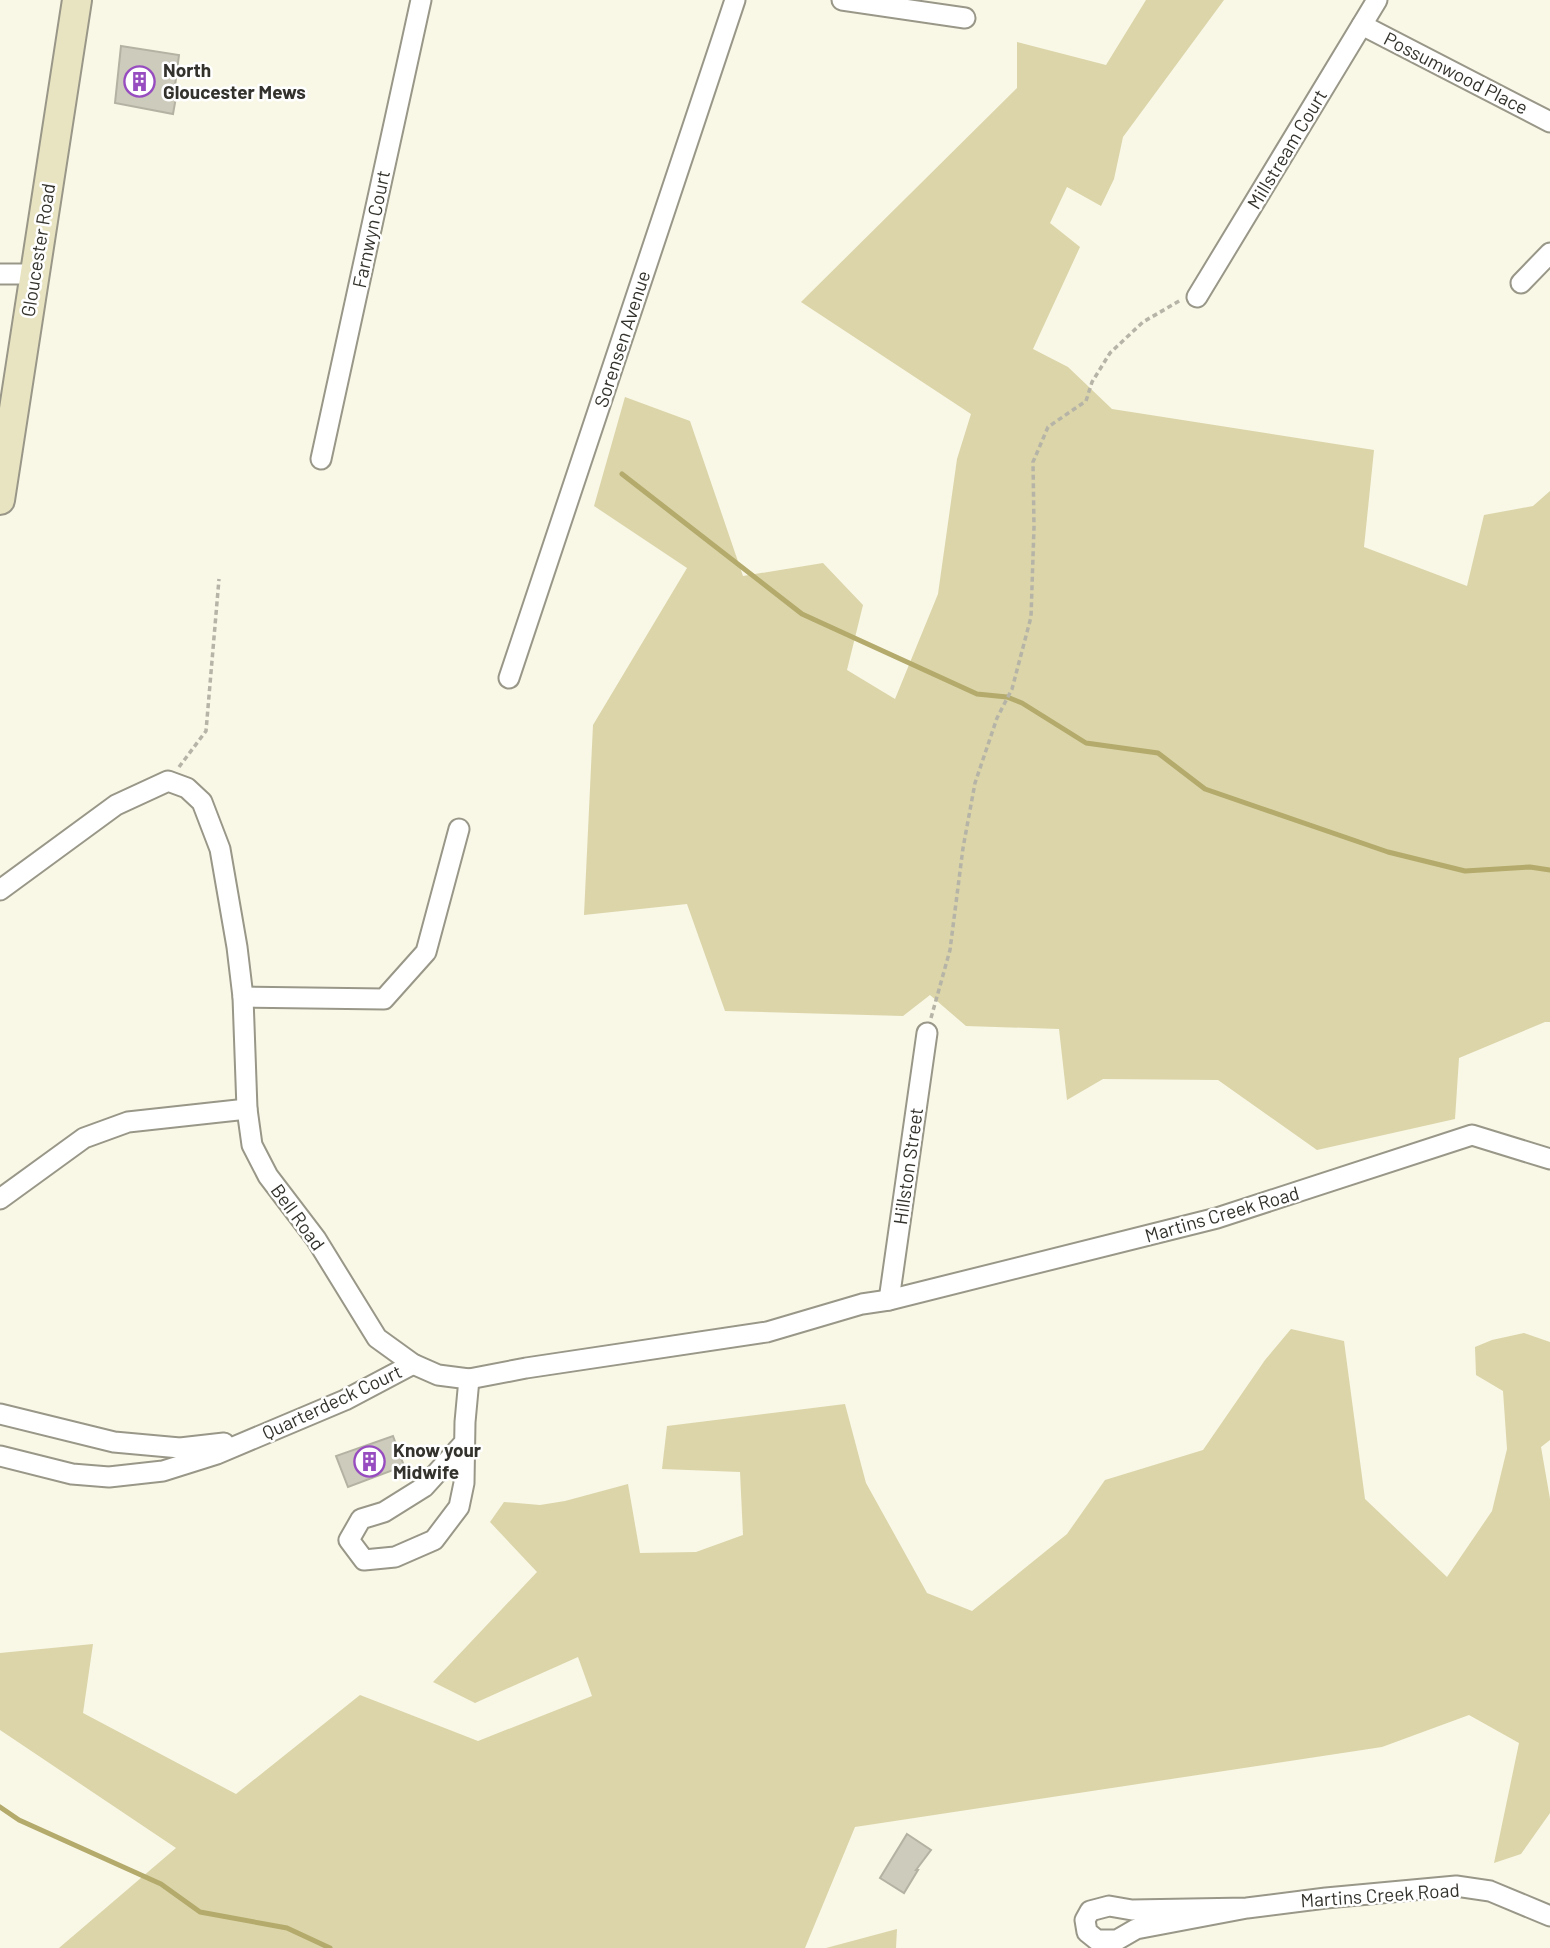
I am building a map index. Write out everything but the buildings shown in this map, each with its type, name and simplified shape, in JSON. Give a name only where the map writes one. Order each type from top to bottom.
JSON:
[{"type":"main road","name":"Gloucester Road","points":[[0,500],[77,0]]},
{"type":"street","name":"Farnwyn Court","points":[[321,459],[421,0]]},
{"type":"street","name":"Sorensen Avenue","points":[[509,678],[735,0]]},
{"type":"street","points":[[842,0],[965,18]]},
{"type":"street","name":"Millstream Court","points":[[1197,297],[1377,0]]},
{"type":"street","name":"Possumwood Place","points":[[1362,24],[1550,122]]},
{"type":"street","points":[[1521,283],[1550,254]]},
{"type":"street","points":[[0,274],[34,274]]},
{"type":"street","points":[[0,890],[116,805],[168,781]]},
{"type":"street","name":"Bell Road","points":[[168,781],[187,788],[202,802],[220,849],[243,996],[251,1145],[268,1176],[316,1239],[377,1338],[413,1364],[438,1375],[469,1379],[767,1332],[862,1304],[889,1300]]},
{"type":"street","points":[[243,996],[384,999],[426,952],[459,829]]},
{"type":"street","name":"Hillston Street","points":[[889,1300],[927,1033]]},
{"type":"street","points":[[0,1199],[84,1138],[128,1122],[247,1109]]},
{"type":"street","name":"Martins Creek Road","points":[[889,1300],[1217,1218],[1472,1135],[1550,1159]]},
{"type":"street","name":"Quarterdeck Court","points":[[0,1456],[72,1474],[109,1477],[163,1471],[217,1454],[345,1400],[413,1364]]},
{"type":"street","points":[[464,1443],[424,1488],[384,1512],[361,1519],[349,1539],[364,1560],[395,1557],[434,1541],[459,1507],[464,1483],[469,1379]]},
{"type":"street","name":"Quarterdeck Court","points":[[0,1413],[114,1442],[180,1448],[250,1440]]},
{"type":"street","name":"Martins Creek Road","points":[[1247,1908],[1132,1910],[1110,1906],[1090,1911],[1085,1920],[1087,1932],[1097,1940],[1117,1940],[1136,1929],[1247,1908],[1456,1886],[1490,1891],[1550,1916]]},
{"type":"path","points":[[927,1033],[950,950],[963,848],[975,783],[998,718],[1012,689],[1031,617],[1033,462],[1048,427],[1086,401],[1092,382],[1110,353],[1143,322],[1177,301],[1197,297]]},
{"type":"path","points":[[168,781],[206,731],[219,579]]},
{"type":"shaded area","points":[[1146,0],[1224,0],[1123,137],[1114,179],[1101,206],[1067,187],[1050,223],[1080,247],[1033,349],[1068,367],[1112,409],[1374,450],[1364,547],[1467,586],[1484,515],[1533,506],[1550,491],[1550,1022],[1459,1058],[1455,1119],[1317,1150],[1218,1080],[1103,1079],[1067,1100],[1059,1029],[966,1026],[930,995],[903,1016],[725,1011],[687,904],[584,915],[593,725],[687,568],[594,506],[625,397],[690,421],[743,576],[823,563],[863,605],[847,670],[895,699],[938,594],[957,459],[971,414],[801,302],[1017,88],[1017,42],[1106,65]]},
{"type":"shaded area","points":[[1291,1329],[1344,1341],[1365,1499],[1447,1577],[1492,1511],[1507,1449],[1503,1391],[1476,1375],[1475,1347],[1524,1333],[1550,1342],[1550,1440],[1541,1447],[1550,1499],[1550,1813],[1521,1854],[1494,1863],[1519,1743],[1469,1715],[1382,1747],[855,1827],[805,1948],[59,1948],[176,1848],[0,1730],[0,1653],[93,1644],[83,1713],[236,1794],[360,1695],[478,1741],[592,1696],[578,1657],[475,1703],[433,1682],[537,1572],[490,1522],[504,1502],[540,1505],[628,1484],[640,1553],[696,1552],[743,1535],[740,1472],[662,1469],[667,1426],[845,1404],[866,1483],[927,1593],[972,1611],[1067,1534],[1105,1480],[1203,1450],[1265,1360]]},
{"type":"shaded area","points":[[897,1929],[896,1948],[826,1948]]},
{"type":"waterway","points":[[622,474],[802,614],[977,694],[1007,697],[1022,703],[1086,743],[1158,753],[1205,789],[1388,852],[1465,871],[1530,867],[1550,870]]},
{"type":"waterway","points":[[0,1807],[19,1820],[161,1884],[200,1912],[287,1928],[330,1948]]},
{"type":"place","name":"North Gloucester Mews","points":[[140,81]]},
{"type":"place","name":"Know your Midwife","points":[[370,1461]]}]
